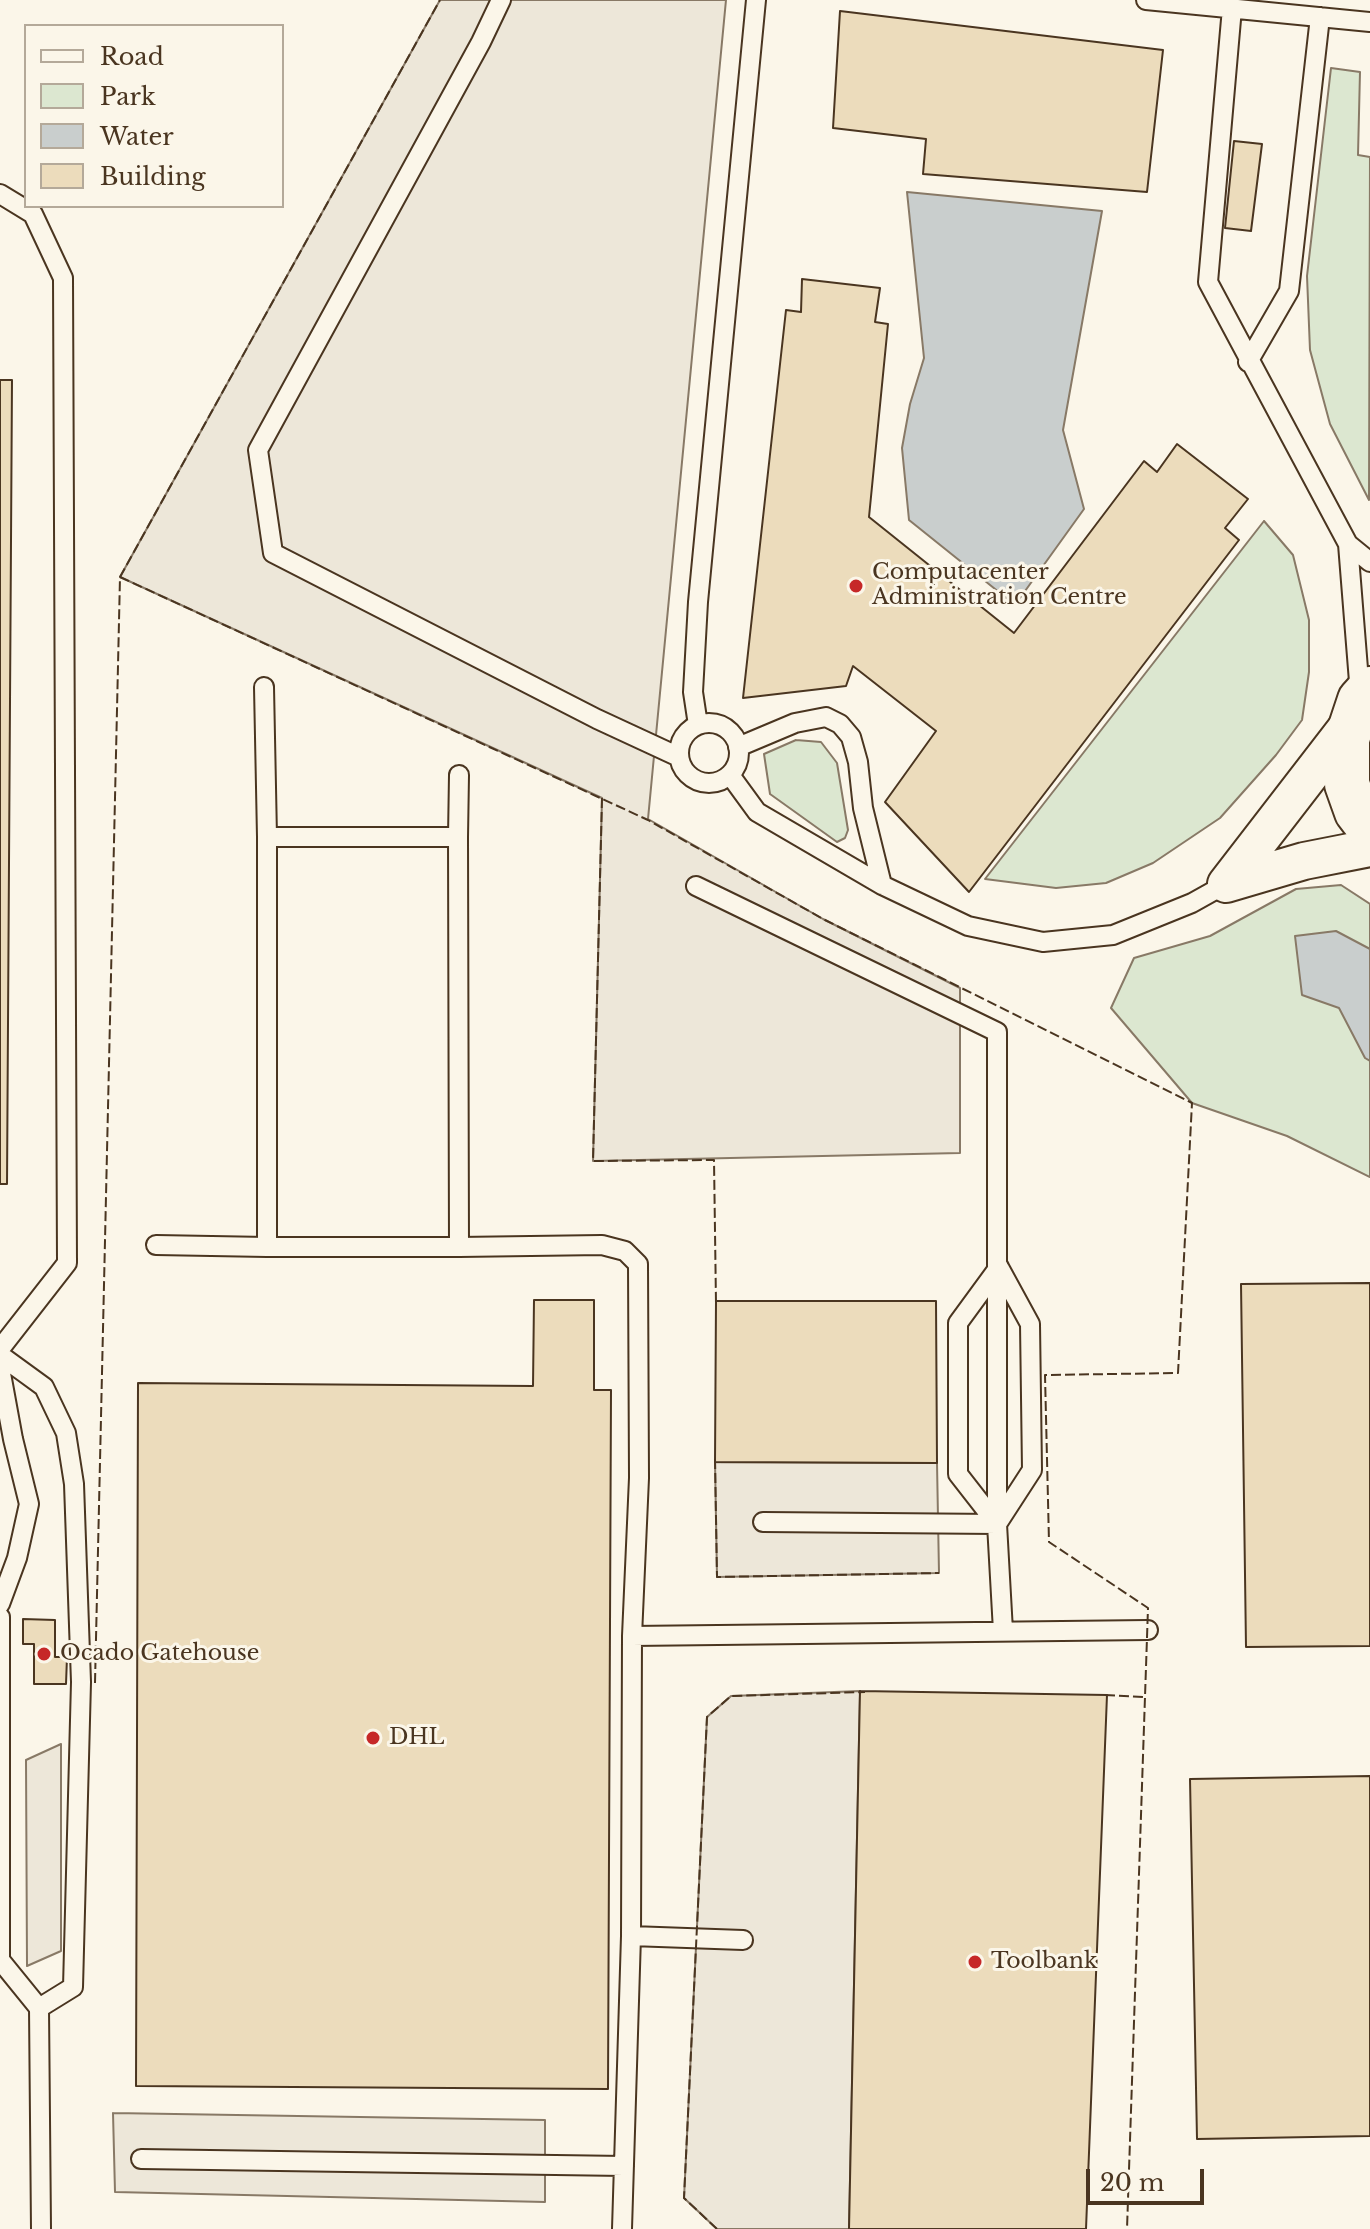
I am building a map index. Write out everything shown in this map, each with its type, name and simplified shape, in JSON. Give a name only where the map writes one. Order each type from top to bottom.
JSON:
[{"type":"street","points":[[1360,704],[1347,739],[1347,784],[1357,812],[1370,829]]},
{"type":"street","points":[[1226,884],[1360,704]]},
{"type":"street","points":[[1226,884],[1304,861],[1370,848]]},
{"type":"lane","points":[[501,0],[258,450],[273,553],[597,719],[679,757]]},
{"type":"lane","points":[[698,725],[693,692],[698,602],[756,0]]},
{"type":"lane","points":[[1146,0],[1370,22]]},
{"type":"lane","points":[[1232,8],[1208,282],[1248,362],[1348,544],[1370,562]]},
{"type":"lane","points":[[1248,362],[1289,291],[1320,17]]},
{"type":"lane","points":[[0,194],[24,204]]},
{"type":"lane","points":[[38,210],[63,278],[67,1263],[0,1352],[44,1387],[66,1433],[74,1484],[81,1682],[73,1987],[39,2008]]},
{"type":"lane","points":[[1348,544],[1360,704]]},
{"type":"lane","points":[[264,687],[267,1247]]},
{"type":"lane","points":[[738,747],[795,723],[826,717],[840,724],[851,737],[858,762],[863,808],[882,885]]},
{"type":"lane","points":[[718,724],[727,729],[738,747],[739,757],[730,775],[714,783],[704,783],[687,774],[679,757],[682,739],[698,725],[718,724]]},
{"type":"lane","points":[[459,775],[459,1247]]},
{"type":"lane","points":[[730,775],[757,812],[882,885],[968,926],[1043,942],[1113,935],[1192,903],[1226,884]]},
{"type":"lane","points":[[267,837],[458,837]]},
{"type":"lane","points":[[696,886],[997,1032],[997,1524],[1003,1631]]},
{"type":"lane","points":[[156,1245],[602,1245],[625,1251],[638,1264],[639,1478],[632,1636],[631,1936],[622,2229]]},
{"type":"lane","points":[[997,1524],[1032,1470],[1030,1324],[999,1267]]},
{"type":"lane","points":[[997,1524],[958,1474],[958,1323],[999,1267]]},
{"type":"lane","points":[[0,1368],[29,1504],[17,1558],[0,1604]]},
{"type":"lane","points":[[763,1522],[997,1524]]},
{"type":"lane","points":[[0,1617],[0,1960],[39,2008],[41,2229]]},
{"type":"lane","points":[[632,1636],[1148,1630]]},
{"type":"lane","points":[[631,1936],[743,1940]]},
{"type":"lane","points":[[141,2159],[624,2166]]},
{"type":"green space","points":[[1331,68],[1360,72],[1358,155],[1370,157],[1369,500],[1330,424],[1310,350],[1307,276]]},
{"type":"green space","points":[[1264,521],[1293,555],[1309,620],[1309,672],[1302,720],[1276,755],[1220,818],[1153,863],[1106,883],[1056,888],[985,879]]},
{"type":"green space","points":[[796,740],[821,742],[837,763],[848,830],[845,838],[837,842],[770,794],[764,754]]},
{"type":"green space","points":[[1341,885],[1370,904],[1370,1177],[1287,1136],[1192,1103],[1111,1008],[1134,958],[1210,936],[1296,889]]},
{"type":"shaded area","points":[[440,0],[726,0],[648,819],[823,919],[960,988],[960,1153],[593,1161],[602,798],[120,577]]},
{"type":"shaded area","points":[[715,1462],[937,1463],[939,1573],[717,1577]]},
{"type":"shaded area","points":[[860,1691],[849,2229],[717,2229],[684,2198],[707,1717],[731,1696]]},
{"type":"shaded area","points":[[61,1744],[61,1951],[27,1966],[26,1760]]},
{"type":"shaded area","points":[[113,2113],[545,2120],[545,2202],[115,2192]]},
{"type":"water","points":[[907,192],[1102,211],[1063,430],[1084,509],[1015,605],[909,520],[902,448],[910,404],[924,358]]},
{"type":"water","points":[[1336,931],[1370,949],[1370,1061],[1365,1058],[1339,1008],[1302,995],[1295,936]]},
{"type":"building","points":[[840,11],[1163,50],[1147,192],[923,174],[926,139],[833,128]]},
{"type":"building","points":[[1234,141],[1262,144],[1251,231],[1225,228]]},
{"type":"building","name":"Computacenter Administration Centre","points":[[802,279],[880,288],[875,322],[888,324],[869,517],[1014,633],[1144,461],[1157,472],[1177,444],[1248,499],[1225,528],[1239,540],[969,892],[885,802],[936,731],[853,666],[846,686],[743,698],[786,310],[801,312]]},
{"type":"building","points":[[0,380],[12,380],[7,1184],[0,1184]]},
{"type":"building","points":[[1370,1283],[1370,1646],[1246,1647],[1241,1284]]},
{"type":"building","name":"DHL","points":[[534,1300],[594,1300],[594,1390],[611,1390],[608,2089],[136,2086],[138,1383],[533,1386]]},
{"type":"building","points":[[716,1301],[936,1301],[937,1463],[715,1462]]},
{"type":"building","name":"Ocado Gatehouse","points":[[23,1619],[55,1620],[55,1657],[67,1657],[66,1684],[34,1684],[34,1644],[23,1644]]},
{"type":"building","name":"Toolbank","points":[[860,1691],[1107,1695],[1086,2229],[849,2229]]},
{"type":"building","points":[[1370,1776],[1370,2136],[1197,2139],[1190,1779]]},
{"type":"fence","points":[[95,1683],[120,577],[440,0]]},
{"type":"fence","points":[[120,577],[648,820],[823,919],[1192,1103],[1178,1373],[1045,1375],[1049,1542],[1148,1608],[1127,2229]]},
{"type":"fence","points":[[602,798],[593,1161],[714,1160],[716,1303]]},
{"type":"fence","points":[[715,1459],[717,1577],[939,1573]]},
{"type":"fence","points":[[717,2229],[684,2198],[707,1717],[731,1696],[865,1692]]},
{"type":"fence","points":[[1105,1695],[1145,1697]]},
{"type":"place","name":"Computacenter Administration Centre","points":[[856,586]]},
{"type":"place","name":"Ocado Gatehouse","points":[[44,1654]]},
{"type":"place","name":"DHL","points":[[373,1738]]},
{"type":"place","name":"Toolbank","points":[[975,1962]]}]
